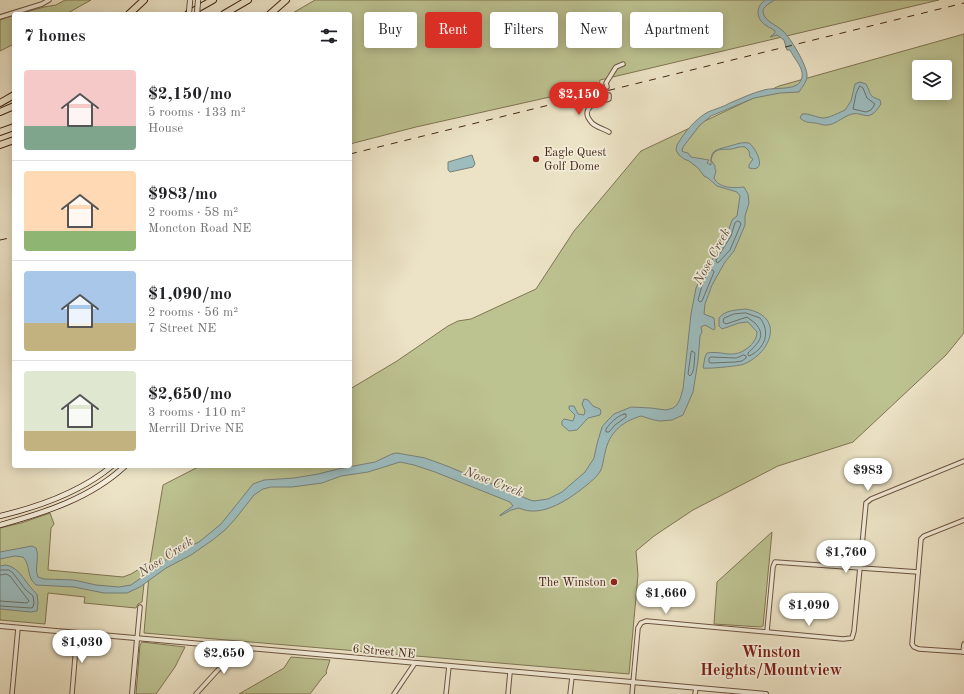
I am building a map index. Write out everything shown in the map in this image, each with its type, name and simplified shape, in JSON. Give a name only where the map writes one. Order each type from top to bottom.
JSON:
[{"type":"highway","points":[[131,12],[144,0]]},
{"type":"highway","points":[[192,12],[213,0]]},
{"type":"highway","points":[[227,12],[248,0]]},
{"type":"highway","points":[[272,12],[286,0]]},
{"type":"highway","points":[[0,103],[12,96]]},
{"type":"highway","points":[[0,112],[12,107]]},
{"type":"highway","points":[[0,132],[12,127]]},
{"type":"highway","points":[[0,145],[12,141]]},
{"type":"main road","points":[[188,12],[190,0]]},
{"type":"main road","points":[[197,12],[198,0]]},
{"type":"main road","points":[[0,516],[27,509],[70,491],[109,468]]},
{"type":"main road","points":[[0,525],[23,519],[72,500],[114,475],[123,468]]},
{"type":"street","points":[[16,12],[42,4],[49,0]]},
{"type":"street","points":[[0,17],[12,13]]},
{"type":"street","points":[[607,87],[606,83],[616,67],[623,64]]},
{"type":"street","points":[[609,95],[609,99],[594,103],[588,109],[587,115],[592,124],[609,132]]},
{"type":"street","points":[[632,694],[638,628],[641,623],[646,621],[843,639],[852,638],[854,631],[866,507],[868,501],[964,461]]},
{"type":"street","points":[[964,525],[963,520],[924,536],[921,539],[912,644],[914,647],[919,649],[964,652],[964,644]]},
{"type":"street","points":[[767,632],[773,567],[775,562],[918,572]]},
{"type":"street","points":[[132,694],[140,607]]},
{"type":"street","name":"6 Street NE","points":[[0,626],[766,694]]},
{"type":"street","points":[[12,694],[18,628]]},
{"type":"street","points":[[72,694],[77,634]]},
{"type":"street","points":[[196,694],[234,655],[236,648]]},
{"type":"street","points":[[394,694],[416,663]]},
{"type":"street","points":[[446,694],[449,666]]},
{"type":"street","points":[[508,694],[510,672]]},
{"type":"street","points":[[570,694],[572,677]]},
{"type":"street","points":[[695,694],[696,688]]},
{"type":"green space","points":[[65,0],[91,0],[70,12],[26,12],[56,5]]},
{"type":"green space","points":[[315,0],[939,0],[600,80],[599,86],[416,127],[352,143],[352,12],[294,12]]},
{"type":"green space","points":[[12,16],[12,45],[0,51],[0,20]]},
{"type":"green space","points":[[964,34],[964,333],[946,355],[853,442],[778,466],[693,510],[654,536],[636,551],[638,575],[629,674],[144,633],[150,563],[163,485],[196,468],[352,468],[352,388],[397,361],[448,326],[458,321],[471,319],[536,289],[574,231],[641,151],[779,86]]},
{"type":"green space","points":[[50,513],[54,524],[51,528],[48,570],[123,577],[146,565],[142,602],[138,604],[136,608],[84,603],[85,597],[48,593],[45,624],[0,620],[0,528],[21,523]]},
{"type":"green space","points":[[772,532],[763,626],[714,624],[717,582]]},
{"type":"green space","points":[[142,642],[185,647],[175,667],[156,694],[136,694],[140,645]]},
{"type":"green space","points":[[291,657],[330,660],[327,673],[310,694],[239,694],[284,668]]},
{"type":"water","points":[[765,0],[775,0],[764,8],[764,15],[768,21],[783,31],[790,39],[805,66],[807,78],[799,92],[780,93],[754,98],[711,116],[700,125],[683,147],[682,151],[688,153],[691,157],[709,160],[707,163],[711,165],[711,160],[715,166],[716,171],[714,178],[716,182],[728,187],[744,187],[748,194],[749,203],[745,216],[745,225],[734,251],[725,262],[712,285],[705,304],[704,314],[714,318],[715,328],[714,330],[705,325],[701,327],[702,332],[700,336],[693,392],[683,415],[672,420],[660,421],[641,416],[634,418],[617,429],[607,446],[598,475],[581,490],[565,501],[546,509],[528,511],[519,508],[511,510],[500,516],[513,506],[510,502],[435,472],[400,462],[368,472],[341,476],[322,483],[263,489],[254,495],[226,529],[214,539],[191,555],[166,568],[140,587],[127,593],[104,593],[74,587],[36,585],[31,578],[27,564],[23,557],[15,556],[0,559],[0,552],[32,546],[36,548],[37,552],[38,577],[44,579],[74,580],[96,585],[119,587],[131,585],[167,559],[199,542],[221,524],[253,484],[264,480],[294,478],[343,468],[352,468],[352,466],[375,462],[397,453],[425,458],[483,481],[506,488],[518,495],[534,501],[548,499],[562,492],[585,472],[594,458],[602,427],[614,414],[631,407],[666,410],[677,405],[680,399],[683,389],[691,314],[696,288],[727,235],[732,220],[737,216],[740,196],[737,192],[717,186],[704,176],[698,168],[679,155],[676,150],[677,145],[690,127],[708,112],[760,91],[795,86],[801,80],[801,68],[790,50],[787,50],[784,40],[777,35],[770,37],[775,33],[775,31],[763,23],[759,17],[758,10],[762,3]]},
{"type":"water","points":[[860,82],[866,84],[871,96],[880,100],[881,104],[876,111],[869,116],[858,114],[849,115],[828,125],[807,122],[800,118],[802,114],[805,114],[826,118],[845,110],[851,101],[855,84]]},
{"type":"water","points":[[739,143],[749,143],[758,155],[758,167],[755,169],[749,168],[749,165],[753,159],[750,157],[749,151],[745,147],[718,150],[712,156],[715,151],[721,148]]},
{"type":"water","points":[[472,155],[475,164],[473,167],[450,172],[448,170],[448,162]]},
{"type":"water","points":[[746,309],[758,313],[766,319],[770,326],[770,335],[762,351],[754,358],[741,365],[703,368],[707,353],[739,353],[753,343],[757,332],[748,322],[739,323],[722,329],[719,326],[719,318],[724,313]]},
{"type":"water","points":[[584,399],[588,400],[593,406],[600,409],[600,415],[588,418],[577,430],[569,431],[562,425],[562,421],[564,419],[573,421],[575,415],[569,409],[569,406],[574,406],[578,414],[584,415],[585,411],[582,404]]},
{"type":"water","points":[[6,565],[20,573],[37,594],[37,611],[31,612],[0,609],[0,566]]},
{"type":"tunnel","points":[[607,87],[609,95]]},
{"type":"railway","points":[[352,154],[964,3]]},
{"type":"railway","points":[[0,240],[12,237]]},
{"type":"place","name":"Eagle Quest Golf Dome","points":[[536,159]]},
{"type":"place","name":"The Winston","points":[[614,582]]},
{"type":"district","name":"Winston Heights/Mountview","points":[[771,660]]},
{"type":"water label","name":"Nose Creek","points":[[711,256]]},
{"type":"water label","name":"Nose Creek","points":[[494,481]]},
{"type":"water label","name":"Nose Creek","points":[[165,556]]}]
